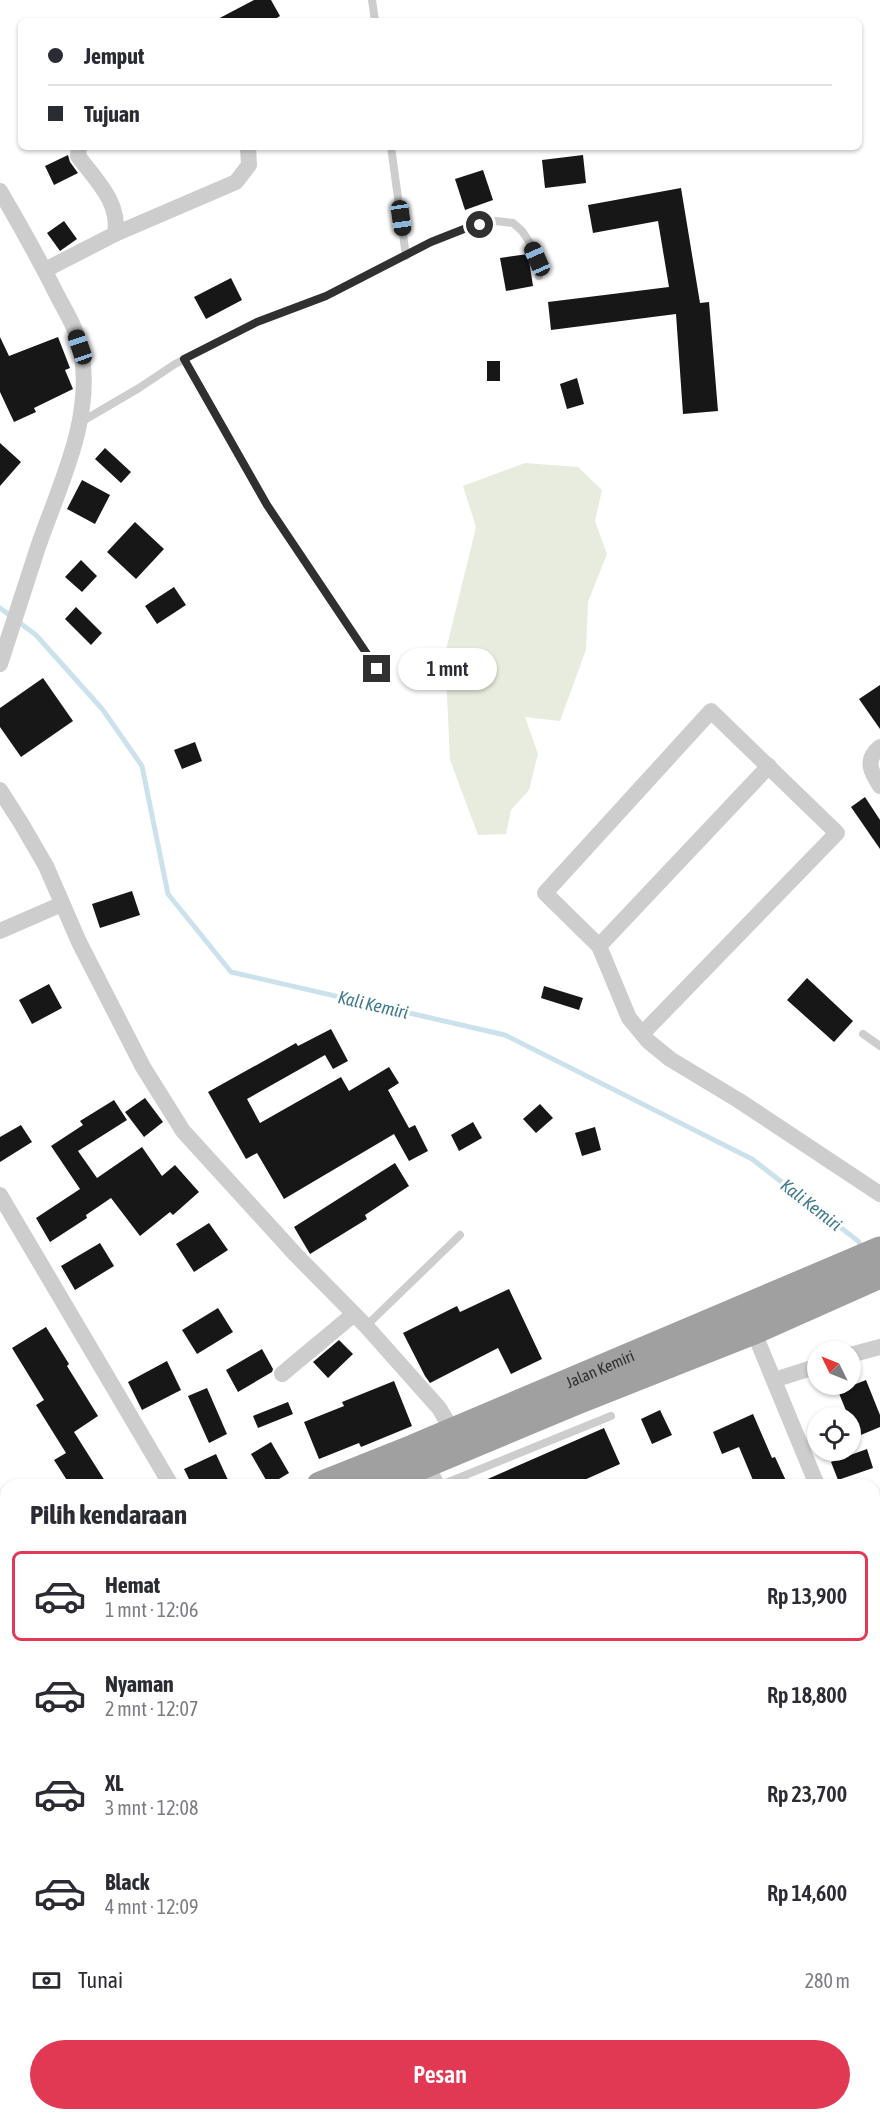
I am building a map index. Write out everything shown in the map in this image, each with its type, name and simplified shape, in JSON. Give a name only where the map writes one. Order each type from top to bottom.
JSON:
[{"type":"highway","name":"Jalan Kemiri","points":[[338,1479],[577,1401],[749,1319],[851,1276],[880,1250]]},
{"type":"highway","name":"Jalan Kemiri","points":[[851,1276],[880,1275]]},
{"type":"highway","name":"Jalan Kemiri","points":[[435,1478],[458,1440]]},
{"type":"street","points":[[79,150],[78,156],[106,193],[116,211],[115,234]]},
{"type":"street","points":[[45,270],[115,234],[236,182],[249,165],[248,150]]},
{"type":"street","points":[[0,191],[73,325],[80,347],[84,382],[80,422],[65,476],[0,664]]},
{"type":"street","points":[[642,1034],[837,833],[711,711],[545,893],[600,946],[629,1018],[642,1034],[670,1059],[738,1100],[880,1194]]},
{"type":"street","points":[[880,747],[870,759],[869,766],[880,786]]},
{"type":"street","points":[[600,946],[769,766]]},
{"type":"street","points":[[0,790],[34,844],[79,942],[143,1067],[183,1131],[296,1256],[360,1320],[439,1408],[458,1440]]},
{"type":"street","points":[[0,931],[62,904]]},
{"type":"street","points":[[0,1195],[167,1479]]},
{"type":"street","points":[[749,1319],[815,1479]]},
{"type":"street","points":[[282,1374],[360,1320]]},
{"type":"street","points":[[861,1352],[880,1347]]},
{"type":"street","points":[[774,1380],[807,1370]]},
{"type":"lane","points":[[372,0],[375,18]]},
{"type":"lane","points":[[391,150],[406,256]]},
{"type":"lane","points":[[80,422],[184,359],[257,322],[326,296],[455,232],[496,221],[513,224],[522,231],[537,259],[538,276]]},
{"type":"lane","points":[[184,359],[267,505],[377,669]]},
{"type":"lane","points":[[863,1034],[880,1046]]},
{"type":"lane","points":[[360,1320],[460,1235]]},
{"type":"lane","points":[[435,1478],[611,1416]]},
{"type":"shaded area","points":[[525,463],[578,467],[602,490],[595,521],[607,554],[588,602],[586,650],[560,721],[525,717],[538,754],[529,790],[511,810],[506,834],[478,835],[450,760],[445,654],[476,527],[463,486]]},
{"type":"building","points":[[254,0],[271,0],[280,16],[277,18],[220,18]]},
{"type":"building","points":[[68,155],[78,173],[54,185],[45,166]]},
{"type":"building","points":[[583,155],[586,183],[545,188],[542,160]]},
{"type":"building","points":[[483,170],[493,200],[465,210],[455,179]]},
{"type":"building","points":[[681,188],[700,303],[709,302],[718,411],[683,414],[676,314],[551,330],[548,302],[669,287],[658,221],[593,233],[588,205]]},
{"type":"building","points":[[64,221],[77,239],[60,251],[47,233]]},
{"type":"building","points":[[528,254],[533,286],[506,291],[500,258]]},
{"type":"building","points":[[231,278],[242,300],[206,319],[194,297]]},
{"type":"building","points":[[0,337],[9,356],[58,337],[70,368],[65,370],[73,389],[34,408],[36,412],[14,422],[0,392]]},
{"type":"building","points":[[487,361],[500,361],[500,381],[487,381]]},
{"type":"building","points":[[577,378],[584,404],[567,409],[560,384]]},
{"type":"building","points":[[0,443],[21,462],[0,486]]},
{"type":"building","points":[[105,448],[131,472],[121,483],[95,459]]},
{"type":"building","points":[[82,480],[110,495],[95,524],[67,509]]},
{"type":"building","points":[[135,522],[164,549],[136,579],[107,552]]},
{"type":"building","points":[[81,560],[97,576],[82,592],[65,577]]},
{"type":"building","points":[[174,587],[186,605],[157,624],[145,606]]},
{"type":"building","points":[[76,607],[102,633],[91,645],[65,619]]},
{"type":"building","points":[[43,678],[73,721],[21,757],[0,727],[0,708]]},
{"type":"building","points":[[880,685],[880,729],[859,699]]},
{"type":"building","points":[[195,742],[202,761],[182,769],[174,750]]},
{"type":"building","points":[[865,797],[880,820],[880,849],[851,807]]},
{"type":"building","points":[[132,891],[140,915],[100,928],[92,904]]},
{"type":"building","points":[[807,978],[853,1021],[834,1042],[787,1000]]},
{"type":"building","points":[[49,984],[62,1008],[32,1024],[19,1000]]},
{"type":"building","points":[[544,986],[583,998],[579,1010],[541,998]]},
{"type":"building","points":[[331,1029],[348,1061],[333,1069],[325,1055],[247,1099],[260,1123],[341,1077],[349,1091],[389,1067],[399,1083],[388,1090],[409,1128],[415,1125],[428,1151],[409,1161],[394,1134],[284,1199],[257,1153],[246,1159],[208,1092],[296,1043],[298,1046]]},
{"type":"building","points":[[145,1098],[163,1122],[144,1137],[125,1112]]},
{"type":"building","points":[[114,1100],[127,1120],[78,1151],[97,1178],[142,1147],[162,1176],[175,1165],[199,1192],[173,1215],[170,1212],[140,1236],[111,1198],[86,1215],[87,1218],[50,1242],[36,1218],[80,1189],[51,1146],[83,1125],[80,1121]]},
{"type":"building","points":[[540,1104],[553,1118],[536,1133],[523,1119]]},
{"type":"building","points":[[473,1122],[482,1138],[459,1151],[451,1135]]},
{"type":"building","points":[[21,1125],[32,1142],[0,1162],[0,1137]]},
{"type":"building","points":[[595,1127],[601,1150],[582,1156],[575,1133]]},
{"type":"building","points":[[395,1163],[409,1186],[365,1215],[367,1219],[310,1254],[294,1227]]},
{"type":"building","points":[[209,1223],[228,1250],[194,1272],[176,1244]]},
{"type":"building","points":[[100,1243],[114,1266],[75,1290],[61,1266]]},
{"type":"building","points":[[509,1289],[542,1359],[511,1374],[498,1348],[430,1383],[403,1333],[457,1306],[460,1312]]},
{"type":"building","points":[[218,1308],[233,1332],[197,1354],[182,1330]]},
{"type":"building","points":[[46,1327],[98,1416],[74,1432],[104,1479],[66,1479],[54,1460],[66,1453],[36,1405],[44,1400],[12,1348]]},
{"type":"building","points":[[339,1340],[353,1354],[328,1378],[313,1362]]},
{"type":"building","points":[[262,1349],[273,1369],[272,1372],[238,1392],[226,1370]]},
{"type":"building","points":[[167,1361],[181,1390],[142,1410],[128,1382]]},
{"type":"building","points":[[866,1380],[880,1415],[880,1427],[861,1435],[861,1407],[845,1407],[840,1395],[861,1395],[861,1382]]},
{"type":"building","points":[[394,1381],[412,1426],[361,1447],[359,1443],[319,1459],[304,1422],[344,1406],[342,1402]]},
{"type":"building","points":[[207,1388],[227,1434],[209,1443],[188,1396]]},
{"type":"building","points":[[288,1402],[293,1414],[258,1428],[253,1416]]},
{"type":"building","points":[[660,1410],[672,1435],[652,1444],[641,1419]]},
{"type":"building","points":[[753,1414],[772,1458],[775,1457],[785,1479],[752,1479],[739,1447],[722,1454],[713,1432]]},
{"type":"building","points":[[604,1428],[620,1464],[586,1479],[488,1479]]},
{"type":"building","points":[[271,1442],[289,1473],[279,1479],[266,1479],[251,1454]]},
{"type":"building","points":[[867,1449],[873,1468],[838,1479],[831,1462],[861,1461],[861,1451]]},
{"type":"building","points":[[216,1454],[228,1479],[189,1479],[184,1469]]},
{"type":"waterway","name":"Kali Kemiri","points":[[0,608],[36,635],[103,710],[142,766],[168,894],[231,972],[505,1035],[752,1159],[858,1241],[862,1248]]},
{"type":"route","points":[[377,669],[267,505],[184,359],[257,322],[326,296],[431,242],[480,225]]}]
